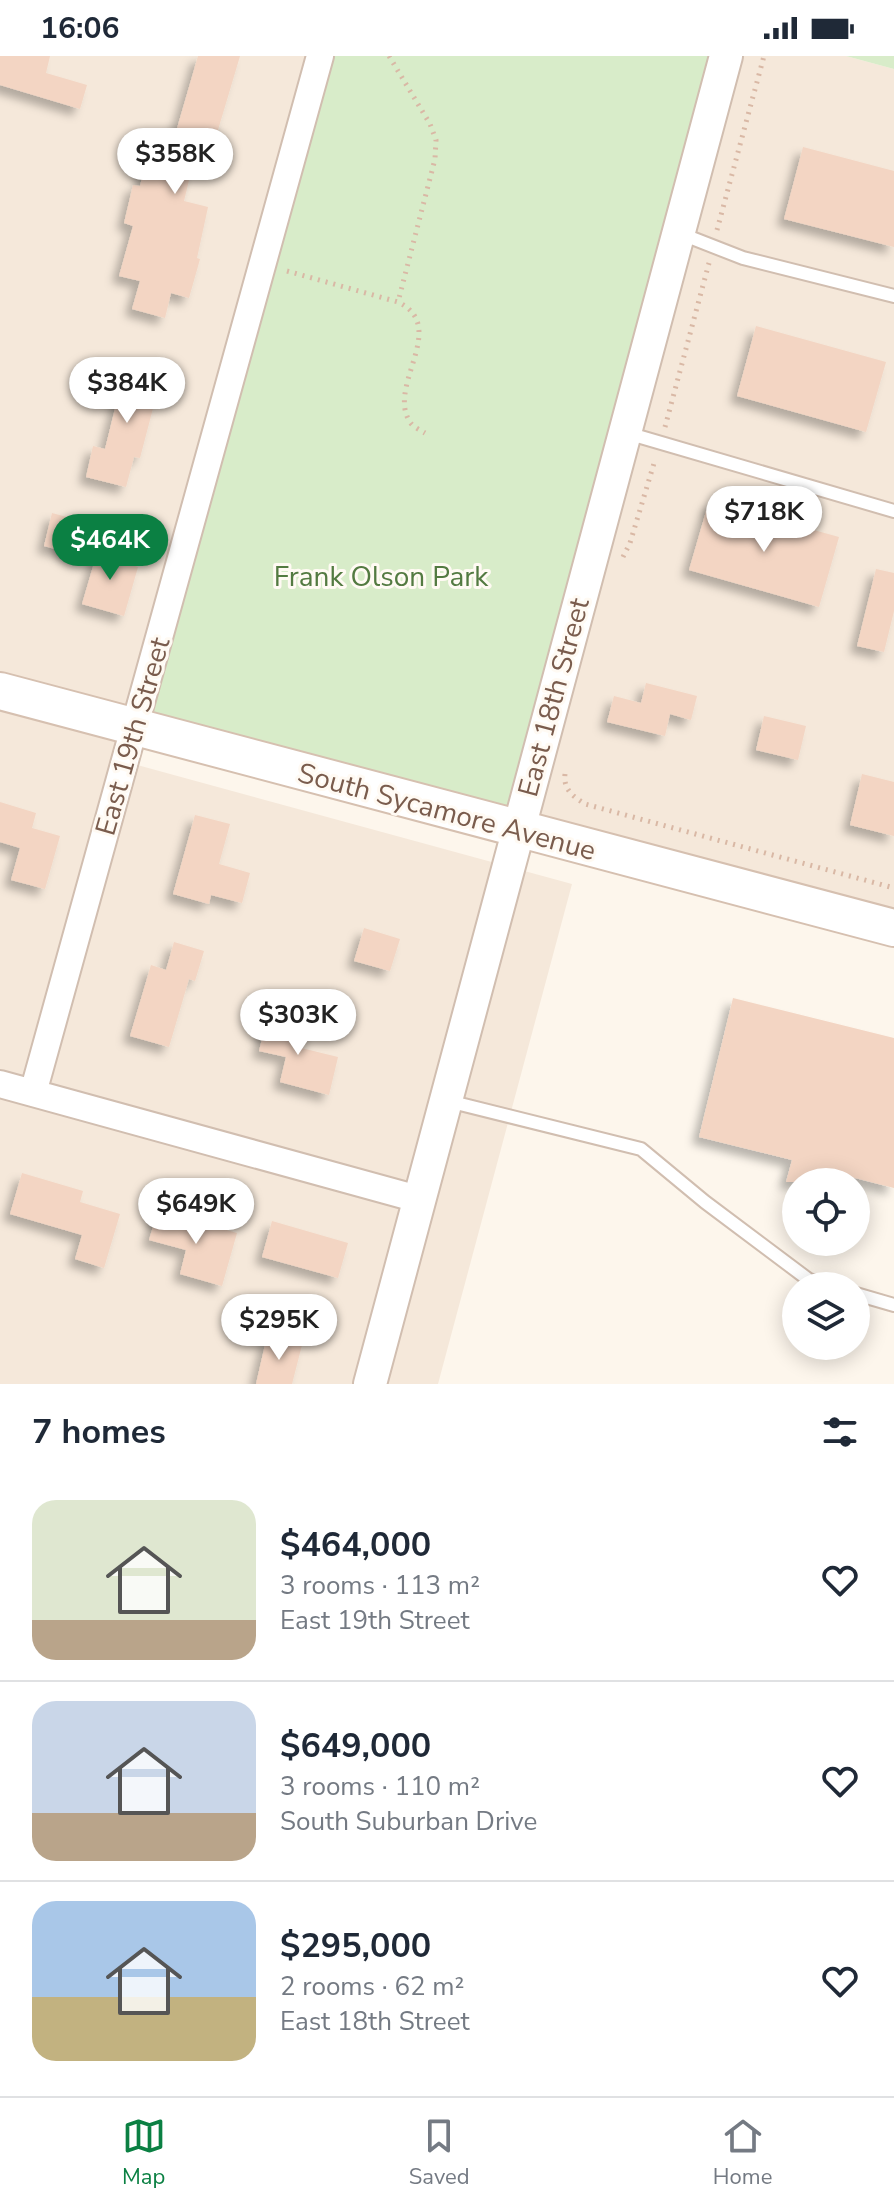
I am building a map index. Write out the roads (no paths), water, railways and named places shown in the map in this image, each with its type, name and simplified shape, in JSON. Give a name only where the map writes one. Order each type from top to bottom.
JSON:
[{"type":"main road","name":"South Sycamore Avenue","points":[[0,691],[894,928]]},
{"type":"street","name":"East 19th Street","points":[[33,1093],[320,56]]},
{"type":"street","name":"East 18th Street","points":[[370,1384],[726,56]]},
{"type":"street","points":[[0,1084],[418,1199]]},
{"type":"lane","points":[[678,232],[743,258],[894,296]]},
{"type":"lane","points":[[624,432],[894,511]]},
{"type":"lane","points":[[444,1101],[641,1149],[798,1272]]},
{"type":"lane","points":[[870,1298],[894,1305]]},
{"type":"park label","name":"Frank Olson Park","points":[[381,576]]}]
